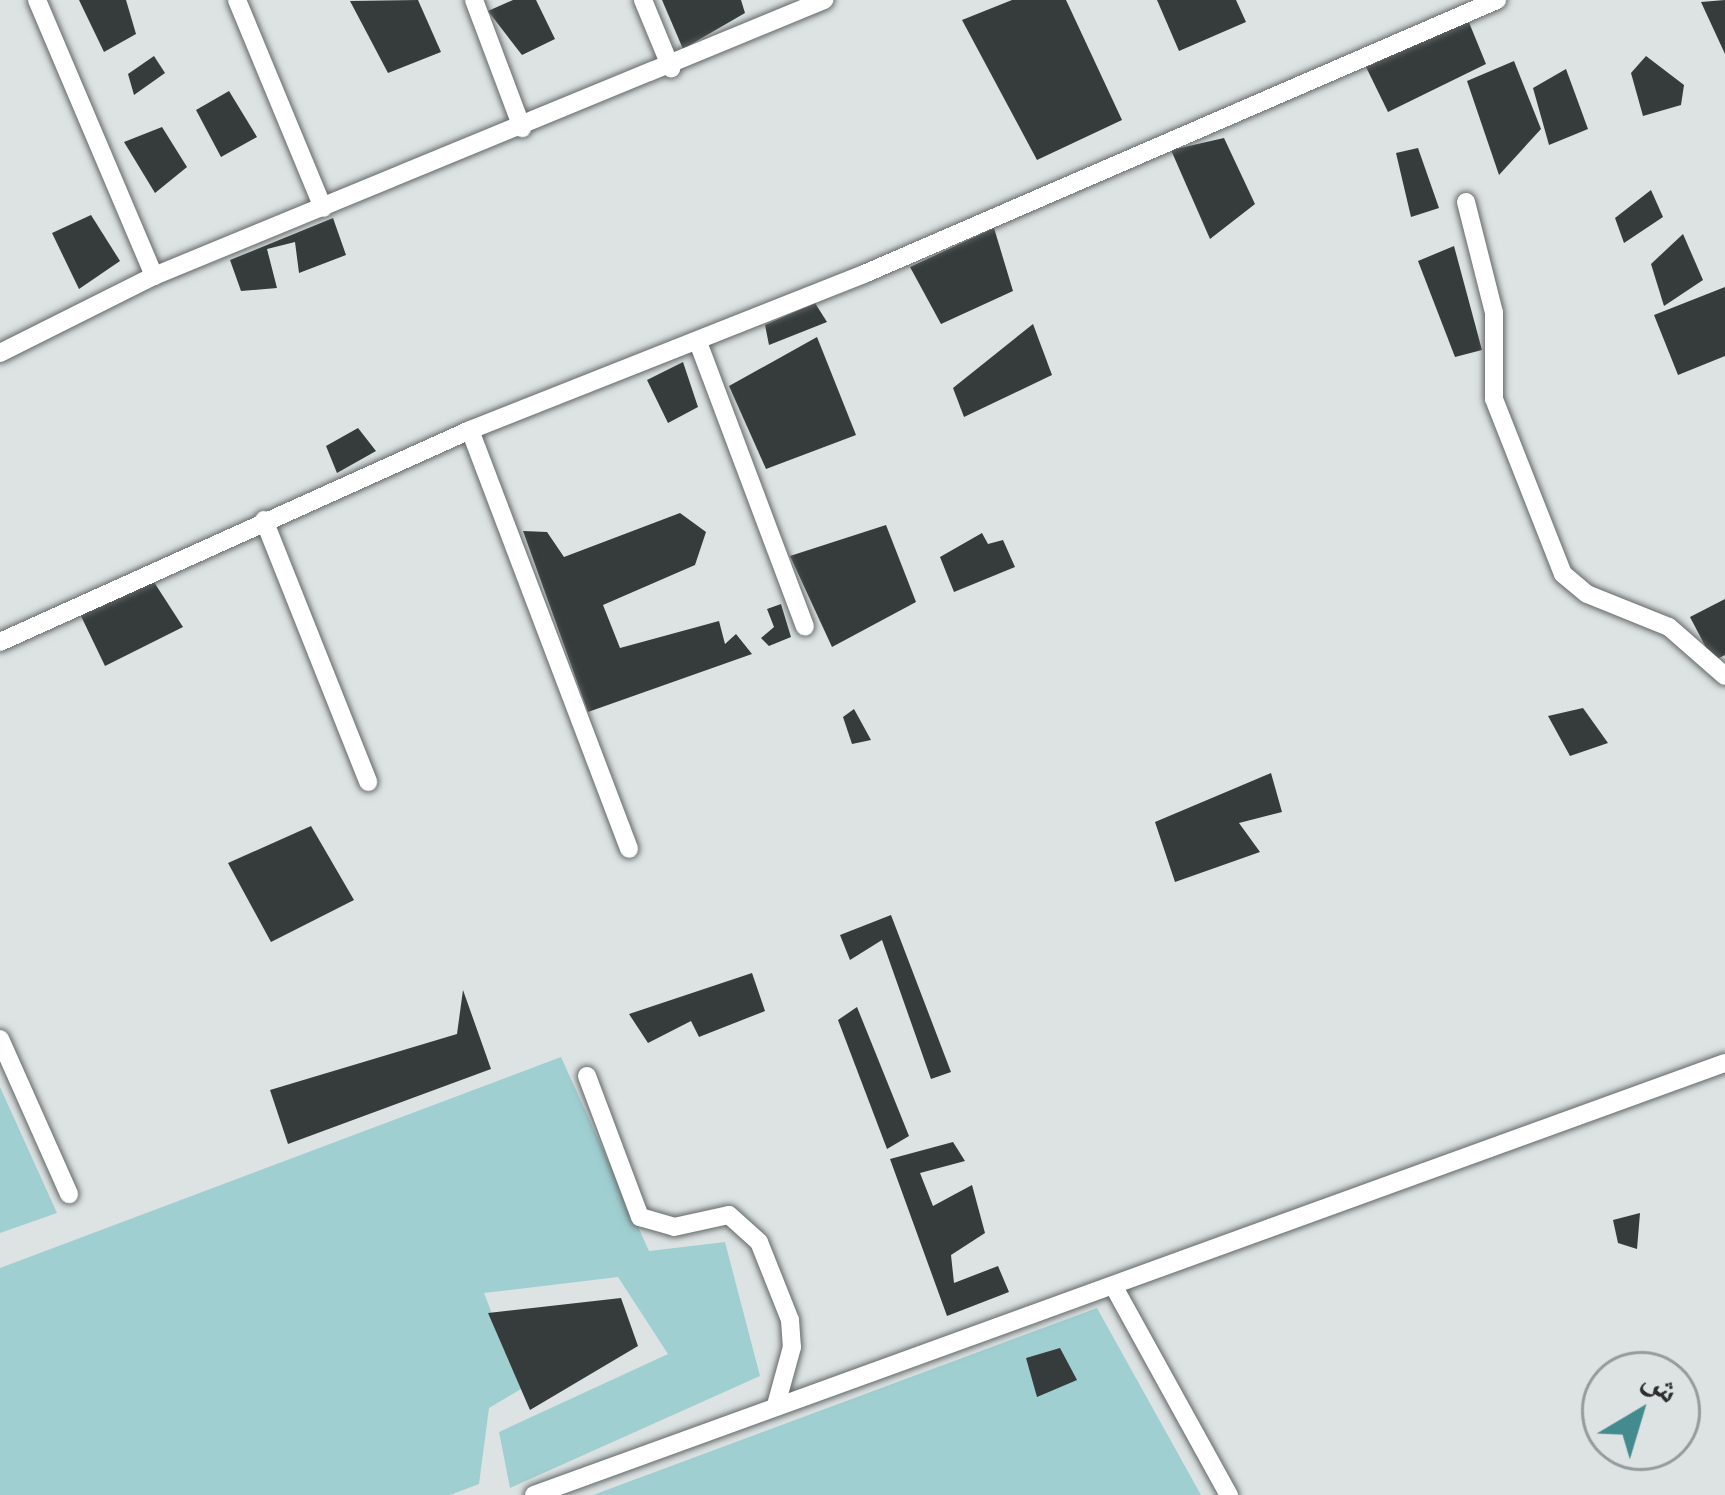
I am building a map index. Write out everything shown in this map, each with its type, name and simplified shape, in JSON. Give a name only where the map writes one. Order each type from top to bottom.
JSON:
[{"type":"street","points":[[37,0],[154,276]]},
{"type":"street","points":[[237,0],[323,208]]},
{"type":"street","points":[[474,0],[522,128]]},
{"type":"street","points":[[643,0],[671,68]]},
{"type":"street","points":[[0,353],[154,276],[671,68],[824,0]]},
{"type":"street","points":[[0,642],[470,430],[698,342],[1497,0]]},
{"type":"street","points":[[1466,202],[1494,313],[1494,399],[1563,574],[1587,594],[1669,627],[1725,676]]},
{"type":"street","points":[[698,342],[805,628]]},
{"type":"street","points":[[470,430],[629,848]]},
{"type":"street","points":[[264,520],[368,782]]},
{"type":"street","points":[[0,1039],[69,1194]]},
{"type":"street","points":[[534,1495],[568,1489],[776,1405],[1721,1068]]},
{"type":"street","points":[[586,1076],[640,1217],[674,1227],[729,1215],[759,1242],[790,1320],[792,1347],[776,1405]]},
{"type":"street","points":[[1114,1287],[1228,1495]]},
{"type":"shaded area","points":[[561,1057],[649,1251],[725,1242],[760,1376],[510,1488],[499,1432],[668,1354],[618,1277],[484,1293],[521,1389],[489,1408],[479,1484],[450,1495],[0,1495],[0,1268]]},
{"type":"shaded area","points":[[0,1087],[57,1213],[0,1233]]},
{"type":"shaded area","points":[[1097,1308],[1201,1495],[593,1495]]},
{"type":"building","points":[[79,0],[126,0],[136,34],[104,52]]},
{"type":"building","points":[[418,0],[441,52],[388,73],[350,1]]},
{"type":"building","points":[[513,0],[536,0],[555,39],[522,55],[488,11]]},
{"type":"building","points":[[662,0],[741,0],[745,13],[683,49]]},
{"type":"building","points":[[1012,0],[1066,0],[1122,120],[1037,160],[962,20]]},
{"type":"building","points":[[1157,0],[1236,0],[1246,22],[1179,51]]},
{"type":"building","points":[[1725,0],[1725,54],[1701,2]]},
{"type":"building","points":[[1468,20],[1486,64],[1388,112],[1366,67]]},
{"type":"building","points":[[154,56],[165,73],[134,95],[128,74]]},
{"type":"building","points":[[1646,56],[1684,85],[1681,105],[1643,116],[1631,73]]},
{"type":"building","points":[[1514,61],[1541,129],[1499,175],[1467,81]]},
{"type":"building","points":[[1566,69],[1588,129],[1549,145],[1533,88]]},
{"type":"building","points":[[229,91],[257,137],[221,157],[196,110]]},
{"type":"building","points":[[162,127],[187,167],[155,193],[124,142]]},
{"type":"building","points":[[1224,138],[1255,204],[1210,239],[1171,150]]},
{"type":"building","points":[[1418,148],[1439,208],[1411,217],[1396,153]]},
{"type":"building","points":[[1651,190],[1663,217],[1624,243],[1615,218]]},
{"type":"building","points":[[91,215],[120,261],[79,289],[52,233]]},
{"type":"building","points":[[333,218],[346,255],[299,273],[295,242],[267,249],[277,288],[241,291],[230,260]]},
{"type":"building","points":[[994,228],[1013,291],[941,324],[910,267]]},
{"type":"building","points":[[1683,234],[1703,280],[1664,306],[1651,264]]},
{"type":"building","points":[[1454,246],[1482,350],[1455,357],[1418,261]]},
{"type":"building","points":[[1725,287],[1725,356],[1678,375],[1654,315]]},
{"type":"building","points":[[815,303],[827,322],[769,345],[765,325]]},
{"type":"building","points":[[1033,324],[1052,375],[964,417],[953,388]]},
{"type":"building","points":[[817,337],[856,435],[766,469],[729,386]]},
{"type":"building","points":[[683,362],[698,407],[668,423],[647,380]]},
{"type":"building","points":[[358,428],[376,451],[337,473],[326,446]]},
{"type":"building","points":[[680,513],[706,532],[695,565],[603,605],[620,648],[719,621],[725,644],[736,634],[752,654],[588,712],[523,531],[547,532],[564,557]]},
{"type":"building","points":[[886,525],[916,602],[832,647],[790,556]]},
{"type":"building","points":[[982,533],[988,544],[1003,540],[1015,567],[954,592],[940,557]]},
{"type":"building","points":[[152,579],[183,627],[105,666],[80,614]]},
{"type":"building","points":[[1725,599],[1725,655],[1713,661],[1690,617]]},
{"type":"building","points":[[781,604],[791,637],[769,646],[761,638],[774,627],[767,609]]},
{"type":"building","points":[[1583,708],[1608,743],[1570,756],[1548,716]]},
{"type":"building","points":[[854,709],[871,740],[852,744],[843,717]]},
{"type":"building","points":[[1271,773],[1282,812],[1239,823],[1260,852],[1175,882],[1155,822]]},
{"type":"building","points":[[311,826],[354,900],[271,942],[228,863]]},
{"type":"building","points":[[891,915],[951,1072],[931,1079],[882,940],[850,960],[840,935]]},
{"type":"building","points":[[752,973],[765,1011],[699,1037],[691,1021],[648,1043],[629,1014]]},
{"type":"building","points":[[463,990],[491,1069],[288,1144],[270,1090],[457,1034]]},
{"type":"building","points":[[857,1007],[909,1136],[887,1149],[838,1020]]},
{"type":"building","points":[[953,1142],[965,1161],[920,1173],[933,1206],[972,1185],[985,1233],[951,1255],[954,1283],[998,1266],[1009,1292],[947,1316],[890,1159]]},
{"type":"building","points":[[1640,1213],[1637,1249],[1618,1243],[1613,1220]]},
{"type":"building","points":[[621,1298],[638,1346],[530,1410],[488,1313]]},
{"type":"building","points":[[1060,1348],[1077,1380],[1037,1397],[1026,1358]]}]
